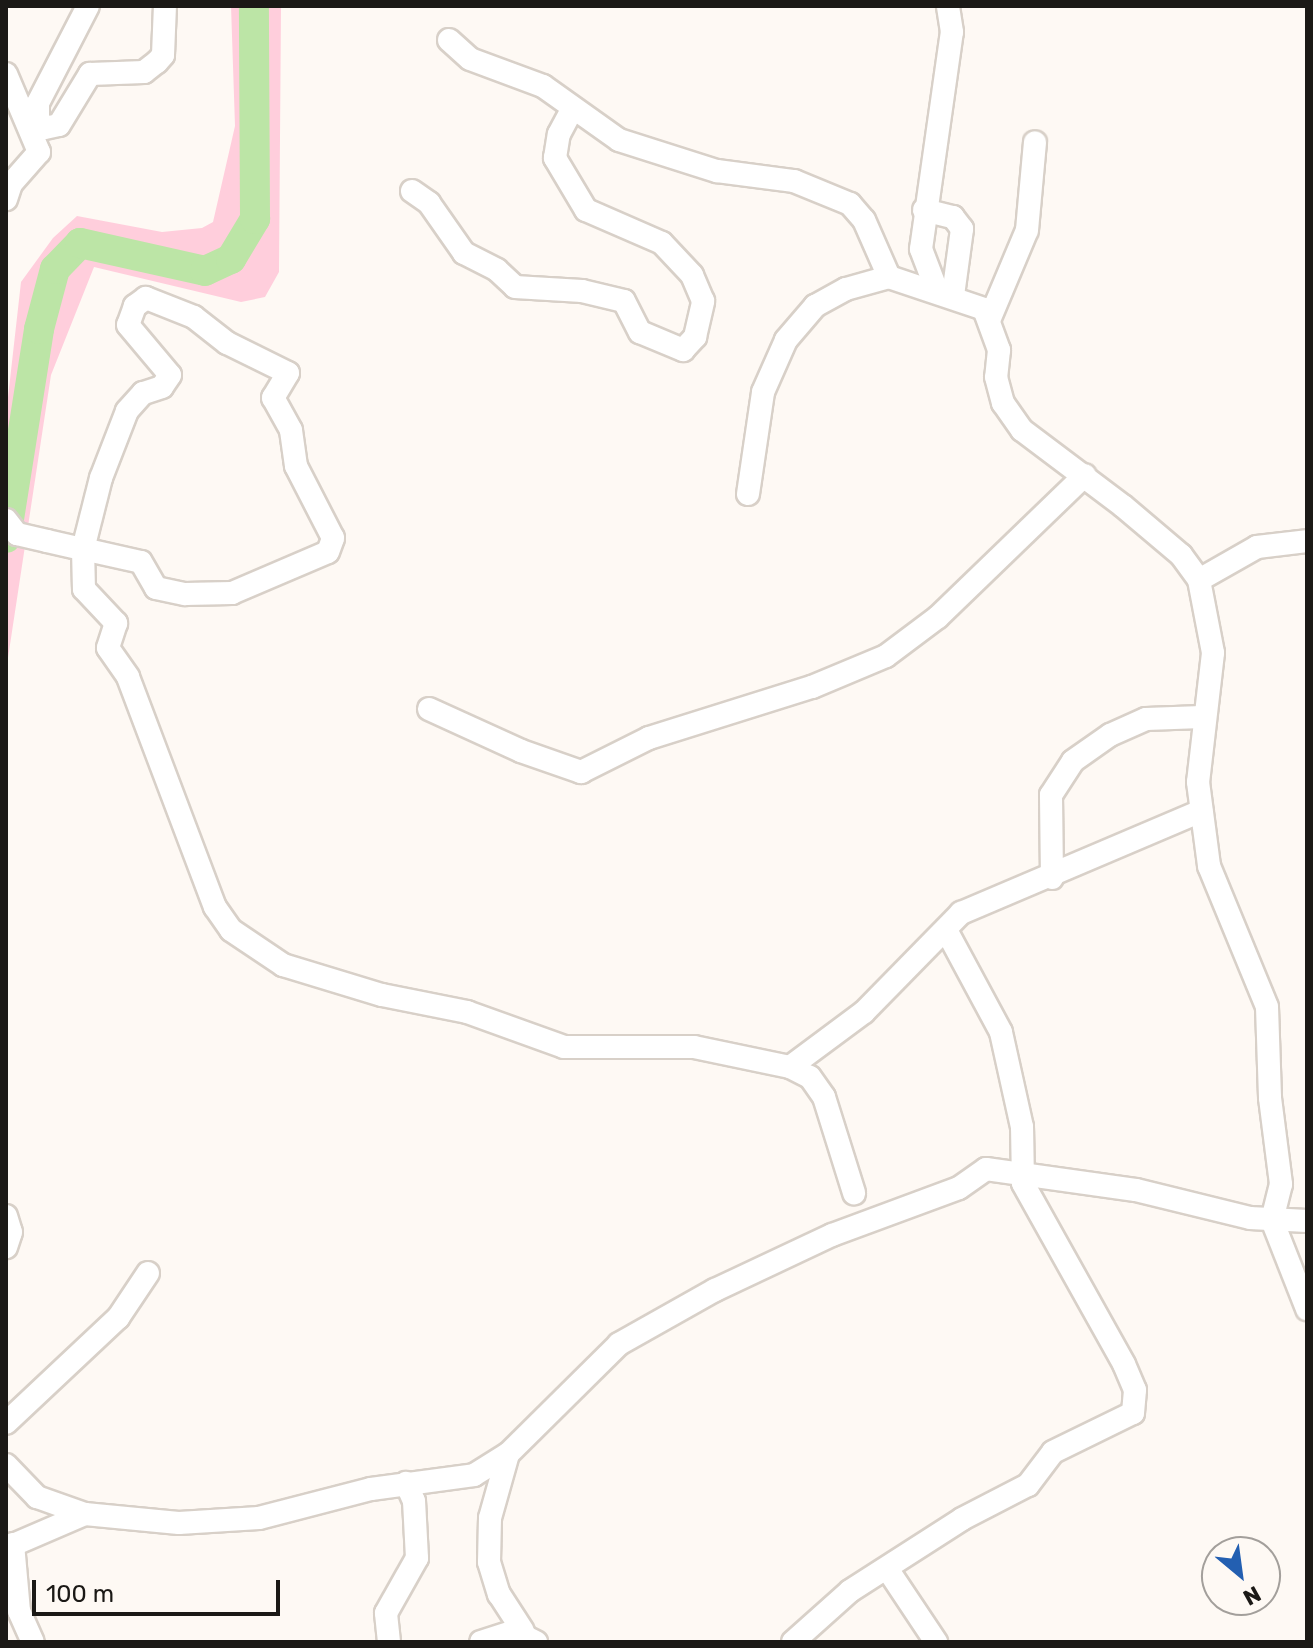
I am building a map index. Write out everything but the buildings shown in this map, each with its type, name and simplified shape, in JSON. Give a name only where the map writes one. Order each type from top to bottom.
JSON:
[{"type":"street","points":[[88,6],[38,103],[38,119],[45,128],[59,125],[90,74],[144,72],[157,62],[163,55],[165,6]]},
{"type":"street","points":[[948,6],[952,32],[924,210],[922,259],[963,302]]},
{"type":"street","points":[[449,40],[470,59],[543,86],[571,111],[619,140],[661,156],[834,194],[864,220],[889,277]]},
{"type":"street","points":[[6,74],[39,152],[11,184],[6,199]]},
{"type":"street","points":[[412,191],[429,203],[464,253],[515,287],[582,291],[624,301],[640,332],[683,350],[695,337],[703,301],[692,275],[662,243],[645,241],[626,225],[586,210],[555,158],[559,134],[571,111]]},
{"type":"street","points":[[963,302],[1027,230],[1035,142]]},
{"type":"street","points":[[924,210],[953,217],[962,229],[963,302],[1003,403],[1032,439],[1085,475],[1181,555],[1199,580],[1213,653],[1202,717],[1198,782],[1201,811],[1220,900],[1261,988],[1269,1019],[1270,1098],[1281,1184],[1272,1220],[1307,1309]]},
{"type":"street","points":[[748,494],[763,392],[786,340],[815,306],[846,289],[889,277],[963,302]]},
{"type":"street","points":[[6,520],[17,534],[83,549],[141,562],[156,588],[185,594],[232,593],[328,552],[333,538],[296,466],[291,430],[273,398],[288,373],[227,343],[194,317],[146,298],[135,306],[128,325],[170,375],[162,387],[143,393],[127,411],[101,478],[83,549],[84,589],[116,623],[108,648],[128,677],[215,907],[231,930],[250,946],[283,965],[382,995],[467,1012],[564,1047],[694,1047],[790,1067],[810,1077],[824,1097],[854,1193]]},
{"type":"street","points":[[429,709],[521,751],[581,772],[649,738],[812,687],[886,656],[938,617],[1085,475]]},
{"type":"street","points":[[1199,580],[1257,547],[1307,541]]},
{"type":"street","points":[[1052,878],[1051,795],[1073,761],[1110,735],[1146,719],[1202,717]]},
{"type":"street","points":[[790,1067],[864,1012],[961,913],[1052,878],[1201,811]]},
{"type":"street","points":[[793,1642],[850,1591],[888,1570],[962,1519],[1028,1485],[1053,1452],[1133,1413],[1135,1390],[1124,1364],[1023,1175],[1022,1127],[1001,1032],[946,930]]},
{"type":"street","points":[[6,1465],[37,1497],[85,1514],[231,1522],[406,1483],[474,1475],[508,1454],[619,1344],[715,1290],[871,1222],[959,1188],[986,1169],[1136,1190],[1272,1220],[1307,1221]]},
{"type":"street","points":[[6,1216],[11,1232],[6,1247]]},
{"type":"street","points":[[6,1423],[118,1318],[148,1273]]},
{"type":"street","points":[[481,1642],[529,1637],[499,1594],[489,1562],[490,1518],[508,1454]]},
{"type":"street","points":[[389,1642],[386,1613],[417,1558],[414,1501],[406,1483]]},
{"type":"street","points":[[33,1642],[19,1611],[10,1546],[85,1514]]},
{"type":"street","points":[[888,1570],[936,1642]]},
{"type":"shaded area","points":[[231,6],[281,6],[279,272],[265,297],[241,302],[94,267],[51,375],[6,671],[6,415],[21,282],[53,238],[77,216],[162,232],[202,228],[213,222],[235,126]]},
{"type":"waterway","points":[[6,538],[39,329],[55,269],[80,243],[205,271],[231,259],[255,219],[254,6]]}]
